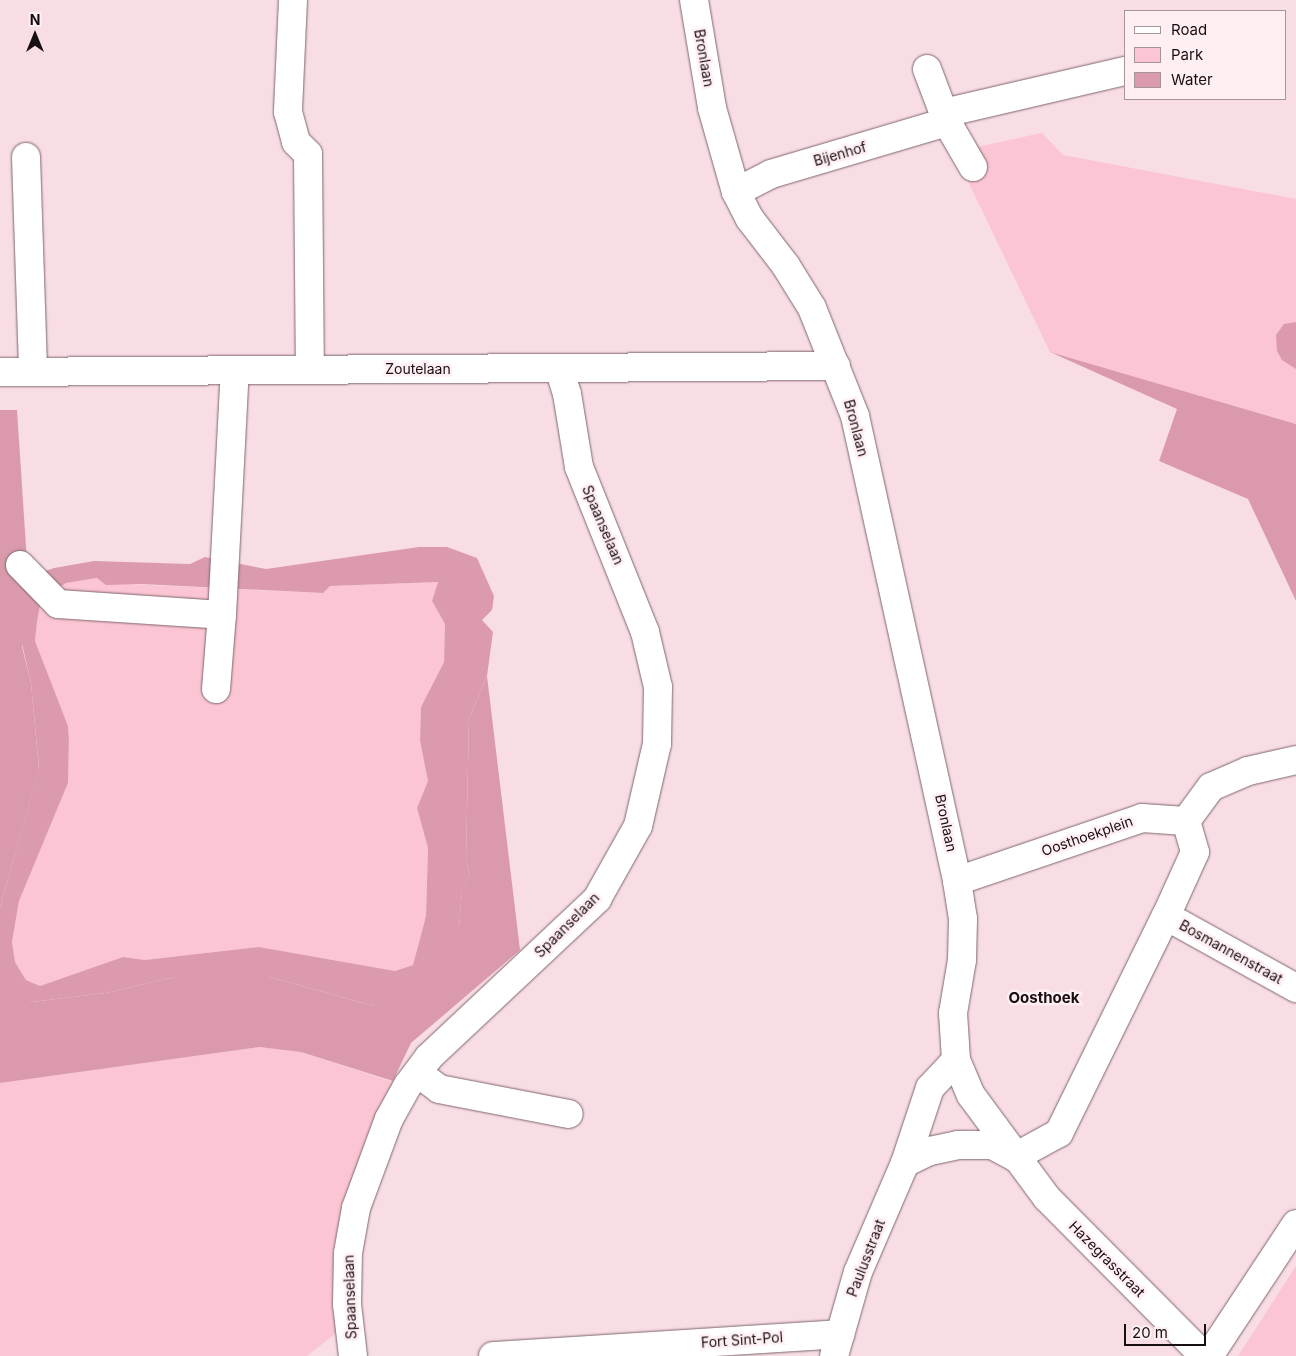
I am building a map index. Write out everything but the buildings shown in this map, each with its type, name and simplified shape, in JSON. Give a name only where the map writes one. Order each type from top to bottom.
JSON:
[{"type":"street","points":[[293,0],[288,112],[296,142],[308,154],[310,370]]},
{"type":"street","name":"Bronlaan","points":[[694,0],[712,108],[736,192],[750,219],[786,266],[812,308],[855,416],[958,881]]},
{"type":"street","points":[[927,68],[945,117],[973,167]]},
{"type":"street","name":"Bijenhof","points":[[736,192],[771,174],[945,117],[1124,71]]},
{"type":"street","points":[[26,157],[33,371]]},
{"type":"street","name":"Zoutelaan","points":[[0,372],[836,366]]},
{"type":"street","name":"Spaanselaan","points":[[353,1356],[348,1304],[348,1252],[356,1208],[389,1119],[429,1057],[597,899],[638,826],[657,744],[658,687],[645,632],[579,467],[567,394],[558,368]]},
{"type":"street","points":[[216,688],[222,616],[235,370]]},
{"type":"street","points":[[20,565],[58,604],[222,616]]},
{"type":"street","points":[[1015,1157],[1059,1133],[1166,916],[1195,852],[1186,821],[1211,788],[1248,771],[1296,760]]},
{"type":"street","name":"Oosthoekplein","points":[[958,881],[1142,818],[1186,821]]},
{"type":"street","points":[[958,881],[963,919],[962,960],[953,1013],[956,1060],[971,1095],[1015,1157]]},
{"type":"street","name":"Bosmannenstraat","points":[[1166,916],[1296,988]]},
{"type":"street","points":[[905,1163],[930,1088],[956,1060]]},
{"type":"street","points":[[418,1073],[439,1089],[569,1114]]},
{"type":"street","points":[[905,1163],[930,1151],[958,1145],[992,1145],[1015,1157]]},
{"type":"street","name":"Hazegrasstraat","points":[[1015,1157],[1047,1198],[1204,1356]]},
{"type":"street","name":"Paulusstraat","points":[[837,1345],[858,1272],[905,1163]]},
{"type":"street","points":[[1209,1356],[1296,1224]]},
{"type":"street","name":"Fort Sint-Pol","points":[[493,1356],[837,1345]]},
{"type":"green space","points":[[1042,133],[1063,155],[1296,199],[1296,424],[1050,352],[954,152]]},
{"type":"green space","points":[[97,578],[126,584],[322,593],[330,586],[438,582],[432,601],[445,624],[444,662],[421,707],[420,741],[428,781],[417,808],[428,848],[426,916],[413,965],[395,971],[259,947],[145,960],[123,957],[40,986],[26,980],[15,962],[12,942],[19,901],[68,783],[68,726],[35,641],[40,605],[65,583]]},
{"type":"green space","points":[[259,1047],[301,1052],[396,1083],[336,1277],[336,1333],[307,1356],[0,1356],[0,1083]]},
{"type":"green space","points":[[1296,1266],[1296,1356],[1238,1356]]},
{"type":"shaded area","points":[[1050,352],[1296,424],[1296,601],[1248,499],[1159,461],[1177,409]]},
{"type":"shaded area","points":[[0,410],[17,410],[28,577],[22,647],[31,683],[39,769],[0,907]]},
{"type":"shaded area","points":[[487,676],[520,950],[411,1043],[393,1081],[301,1052],[259,1047],[0,1083],[0,978],[32,1002],[106,993],[175,977],[225,976],[270,977],[373,1006],[459,927],[462,891],[470,875],[466,859],[469,719]]},
{"type":"water","points":[[1296,322],[1296,369],[1282,360],[1277,351],[1276,335],[1284,324]]},
{"type":"water","points":[[419,547],[447,547],[477,558],[494,596],[492,610],[482,620],[493,632],[487,676],[469,719],[466,859],[470,875],[462,892],[459,927],[445,961],[424,982],[373,1006],[270,977],[175,977],[106,993],[32,1002],[10,988],[0,978],[0,907],[39,768],[31,683],[15,614],[15,591],[28,577],[54,568],[94,561],[190,564],[205,557],[266,569]],"holes":[[[97,578],[106,585],[141,584],[323,593],[330,586],[438,582],[432,601],[445,624],[444,662],[421,707],[420,741],[428,781],[417,808],[428,848],[426,916],[413,965],[395,971],[259,947],[145,960],[123,957],[40,986],[26,980],[15,962],[12,942],[19,901],[68,783],[68,726],[35,641],[40,605],[56,589],[66,583]]]},
{"type":"district","name":"Oosthoek","points":[[1044,998]]}]
